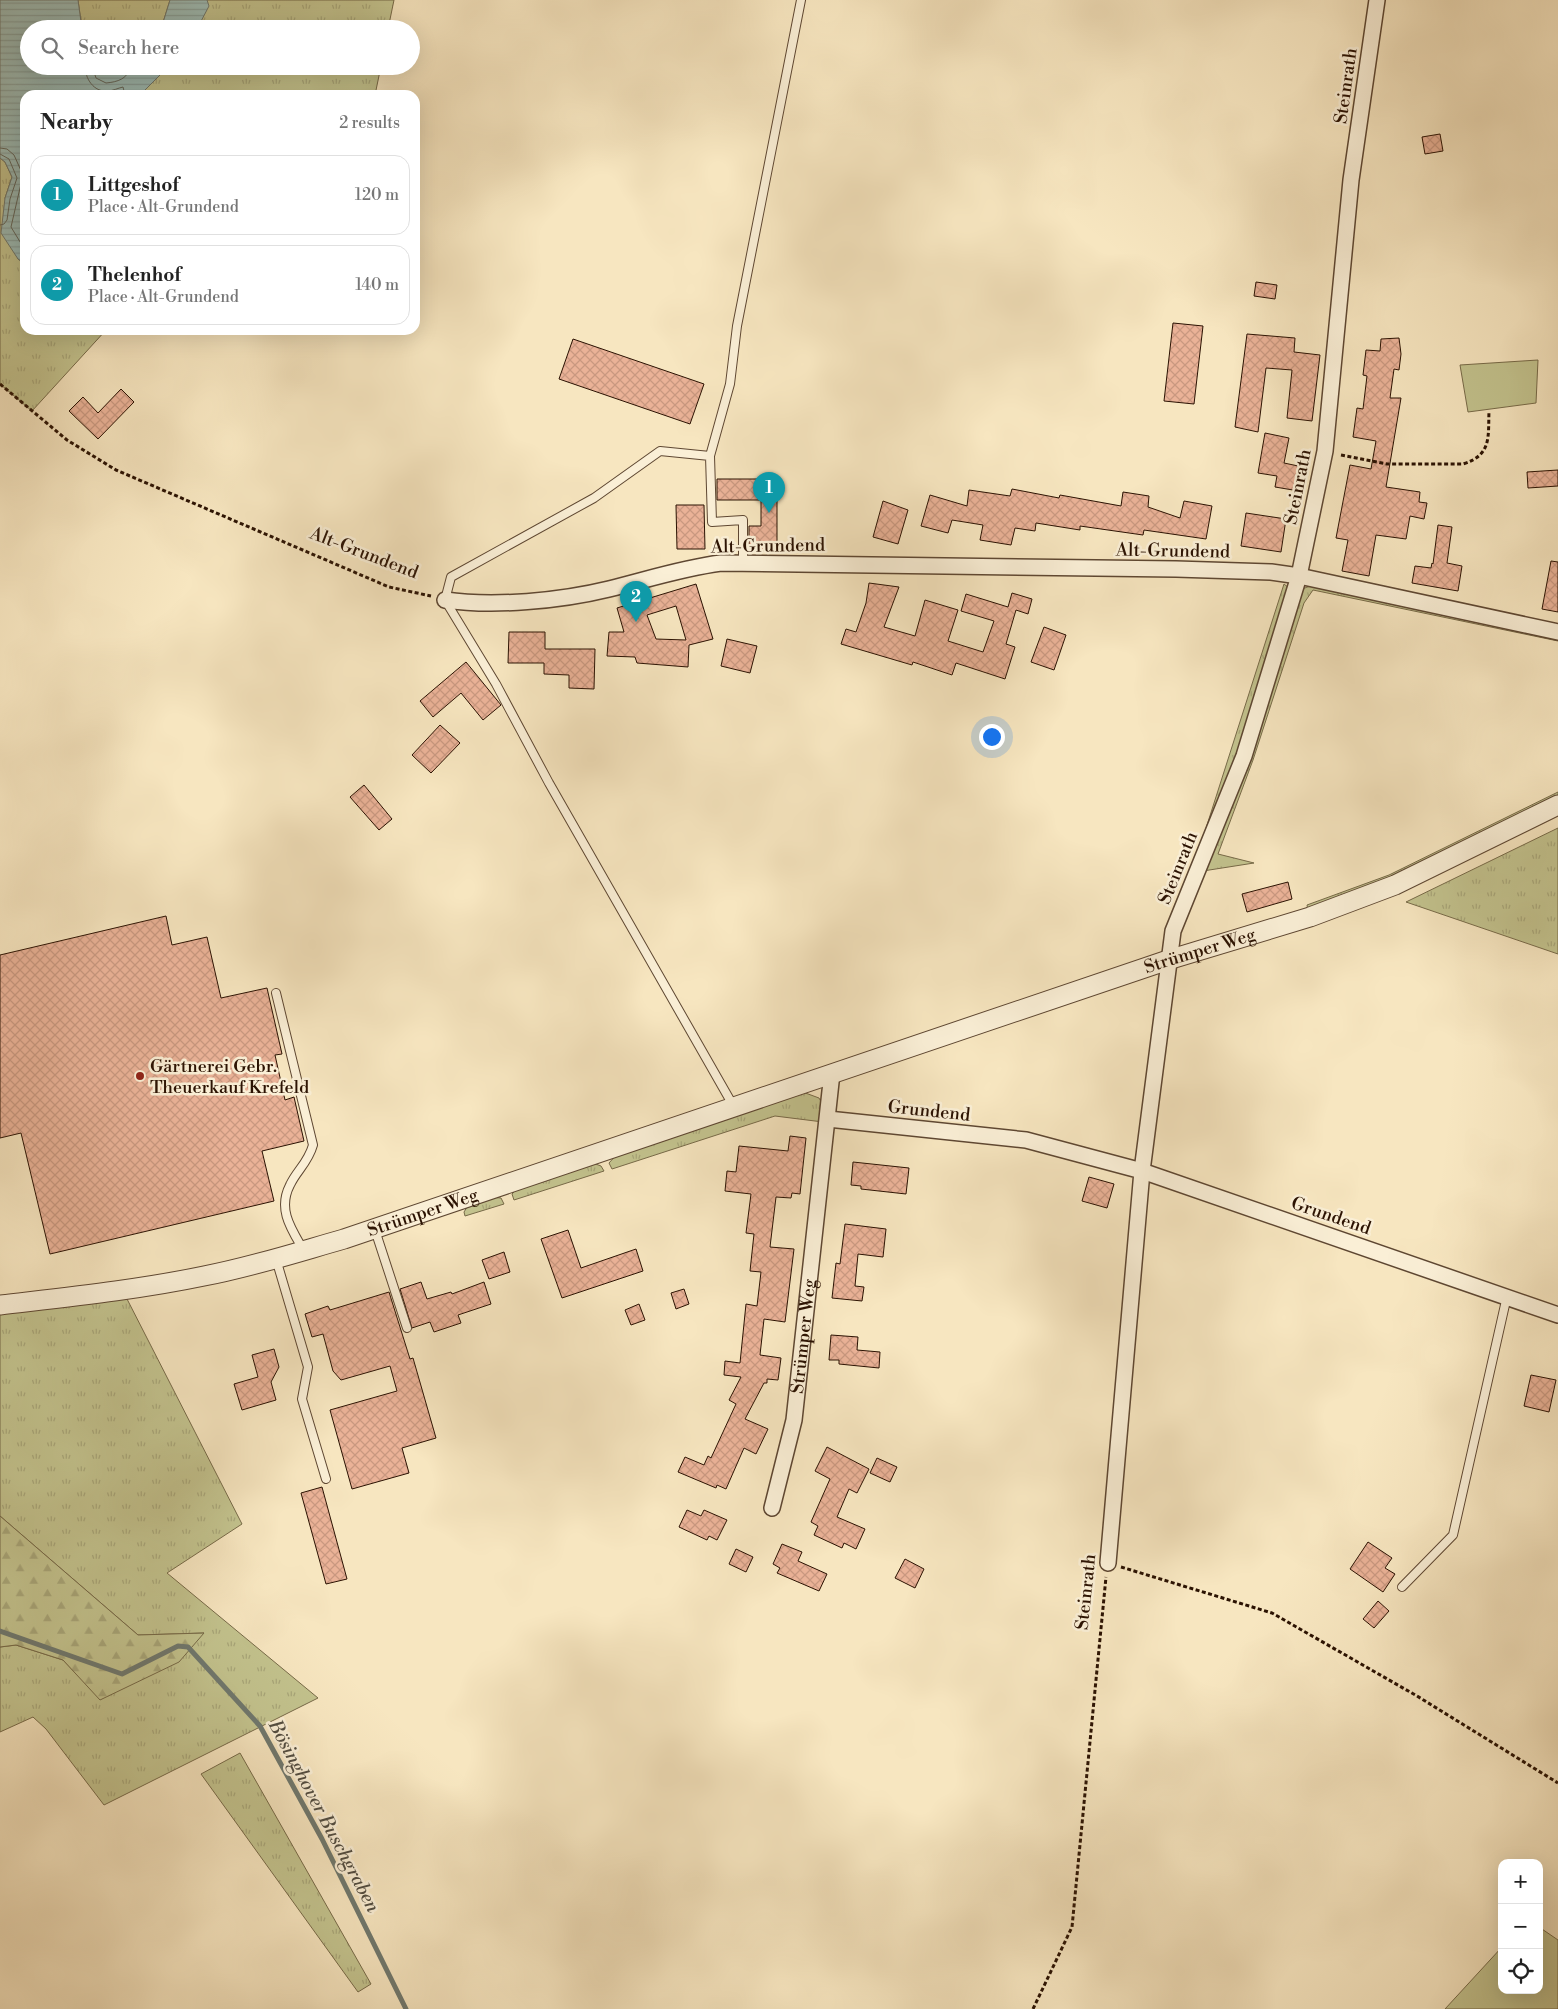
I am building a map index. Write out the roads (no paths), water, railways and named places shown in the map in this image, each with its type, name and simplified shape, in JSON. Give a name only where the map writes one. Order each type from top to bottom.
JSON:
[{"type":"street","name":"Steinrath","points":[[1168,960],[1173,931],[1244,756],[1299,576],[1325,452],[1351,180],[1377,0]]},
{"type":"street","name":"Alt-Grundend","points":[[445,600],[477,603],[567,597],[608,589],[702,565],[743,562],[1176,569],[1270,572],[1299,576],[1558,632]]},
{"type":"street","name":"Strümper Weg","points":[[0,1305],[99,1294],[205,1276],[276,1259],[375,1229],[1168,960],[1310,917],[1395,885],[1558,805]]},
{"type":"street","points":[[1142,1171],[1168,960]]},
{"type":"street","name":"Strümper Weg","points":[[772,1508],[794,1420],[832,1074]]},
{"type":"street","name":"Grundend","points":[[828,1119],[1026,1140],[1142,1171],[1558,1315]]},
{"type":"street","name":"Steinrath","points":[[1108,1563],[1142,1171]]},
{"type":"lane","points":[[743,562],[742,520],[712,522],[710,456],[730,384],[737,326],[801,0]]},
{"type":"lane","points":[[710,456],[660,451],[594,498],[452,577],[445,600],[496,684],[549,783],[734,1106]]},
{"type":"lane","points":[[276,993],[313,1145],[309,1158],[289,1186],[284,1210],[287,1220],[304,1250]]},
{"type":"lane","points":[[375,1229],[407,1328]]},
{"type":"lane","points":[[276,1259],[308,1367],[302,1398],[326,1479]]},
{"type":"lane","points":[[1402,1587],[1452,1535],[1507,1296]]},
{"type":"water","points":[[0,0],[78,0],[81,20],[20,20],[20,75],[160,75],[145,90],[20,90],[20,260],[1,233],[5,198],[12,177],[5,162],[0,158]]},
{"type":"water","points":[[170,0],[207,0],[209,6],[202,20],[164,20]]},
{"type":"waterway","name":"Bösinghover Buschgraben","points":[[0,1631],[122,1674],[178,1646],[188,1647],[260,1726],[322,1839],[406,2009]]},
{"type":"place","name":"Littgeshof","points":[[769,513]]},
{"type":"place","name":"Thelenhof","points":[[636,622]]},
{"type":"place","name":"Gärtnerei Gebr. Theuerkauf Krefeld","points":[[140,1076]]}]
